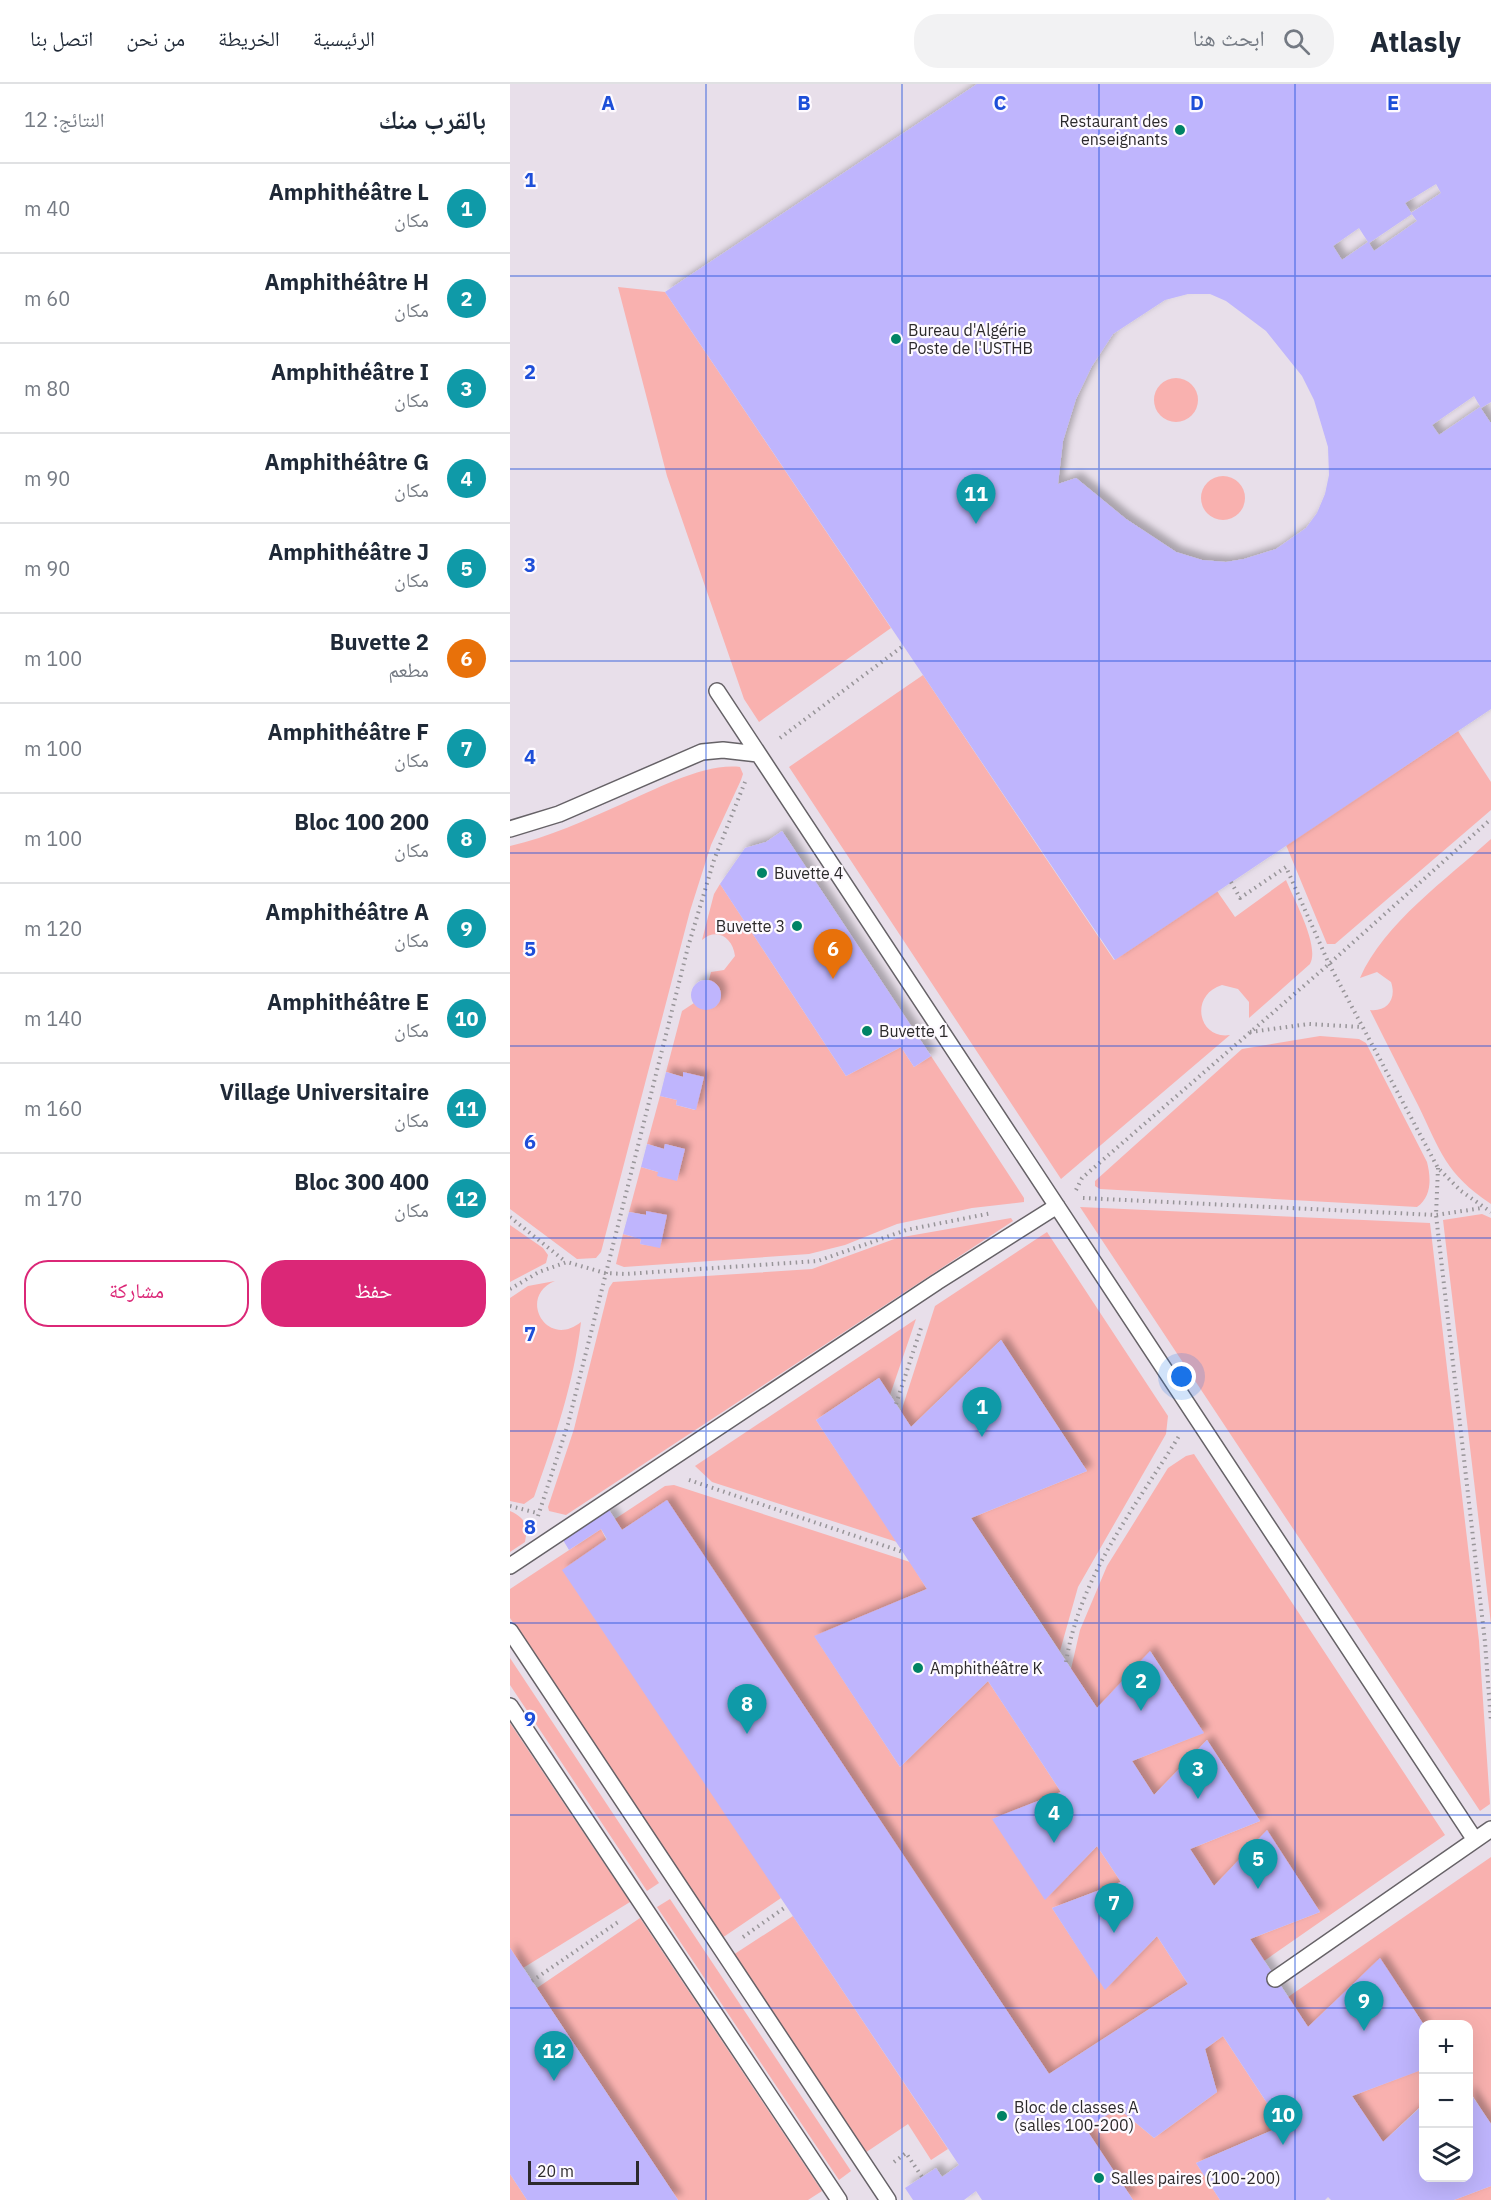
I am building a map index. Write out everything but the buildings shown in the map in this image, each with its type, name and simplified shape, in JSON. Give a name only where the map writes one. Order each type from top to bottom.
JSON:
[{"type":"lane","points":[[717,691],[1475,1840]]},
{"type":"lane","points":[[510,829],[559,814],[702,752],[723,750],[758,754]]},
{"type":"lane","points":[[510,1566],[937,1282],[1057,1206]]},
{"type":"lane","points":[[510,1631],[888,2200]]},
{"type":"lane","points":[[510,1706],[839,2200]]},
{"type":"lane","points":[[1275,1979],[1491,1829]]},
{"type":"path","points":[[537,1513],[568,1424],[691,936],[714,860],[758,754],[903,646]]},
{"type":"path","points":[[1482,1208],[1436,1215],[1092,1200],[1073,1196],[1082,1178],[1329,964],[1491,819]]},
{"type":"path","points":[[1231,882],[1240,898],[1286,867],[1329,964],[1438,1168],[1482,1208],[1491,1212]]},
{"type":"path","points":[[1248,1033],[1309,1024],[1362,1027]]},
{"type":"path","points":[[1438,1168],[1436,1215],[1478,1571],[1491,1722]]},
{"type":"path","points":[[510,1217],[567,1262],[605,1273],[818,1261],[906,1230],[998,1212]]},
{"type":"path","points":[[510,1289],[539,1272],[567,1262]]},
{"type":"path","points":[[896,1404],[937,1282]]},
{"type":"path","points":[[1066,1662],[1076,1616],[1097,1568],[1194,1413]]},
{"type":"path","points":[[672,1458],[686,1479],[903,1552]]},
{"type":"path","points":[[510,1506],[537,1513],[551,1539]]},
{"type":"path","points":[[532,1981],[643,1905]]},
{"type":"path","points":[[723,1952],[787,1906]]},
{"type":"shaded area","points":[[510,84],[1491,84],[1491,2200],[510,2200]]},
{"type":"shaded area","points":[[618,287],[665,292],[891,628],[759,722],[744,699],[667,476]]},
{"type":"shaded area","points":[[1176,378],[1185,379],[1192,384],[1197,391],[1197,409],[1192,416],[1185,421],[1176,422],[1167,421],[1160,416],[1155,409],[1154,400],[1155,391],[1160,384],[1167,379]]},
{"type":"shaded area","points":[[1223,476],[1232,477],[1239,482],[1244,489],[1244,507],[1239,514],[1232,519],[1223,520],[1214,519],[1207,514],[1202,507],[1201,498],[1202,489],[1207,482],[1214,477]]},
{"type":"shaded area","points":[[923,675],[1114,960],[1217,891],[1235,917],[1286,880],[1309,935],[1312,946],[1310,964],[1249,1018],[1249,1002],[1238,989],[1222,985],[1212,990],[1205,998],[1202,1007],[1205,1024],[1219,1035],[1230,1035],[1061,1179],[789,767]]},
{"type":"shaded area","points":[[1458,731],[1491,782],[1491,810],[1335,944],[1327,944],[1286,845]]},
{"type":"shaded area","points":[[726,767],[740,767],[743,774],[741,780],[711,845],[690,911],[601,1252],[596,1258],[577,1259],[510,1209],[510,846],[567,828],[695,773]]},
{"type":"shaded area","points":[[1491,839],[1491,1204],[1463,1182],[1439,1149],[1370,1010],[1381,1009],[1389,1003],[1393,994],[1391,982],[1377,972],[1360,978],[1384,939],[1400,920]]},
{"type":"shaded area","points":[[720,884],[846,1076],[901,1047],[914,1067],[931,1056],[1024,1198],[1024,1202],[972,1208],[897,1224],[845,1245],[809,1254],[624,1267],[616,1264],[623,1234],[641,1239],[640,1244],[659,1247],[646,1212],[646,1215],[629,1212],[641,1167],[658,1172],[658,1176],[677,1180],[684,1149],[665,1144],[664,1149],[647,1144],[660,1096],[677,1100],[676,1105],[695,1110],[683,1073],[683,1077],[666,1072],[682,1011],[694,1003],[702,1009],[716,1006],[720,993],[717,985],[709,980],[711,972],[724,970],[735,956],[731,944],[723,936],[713,934],[702,940],[714,894]]},
{"type":"shaded area","points":[[1320,1036],[1359,1039],[1366,1043],[1427,1162],[1428,1192],[1417,1207],[1100,1189],[1095,1186],[1095,1181],[1242,1049]]},
{"type":"shaded area","points":[[1080,1207],[1430,1223],[1479,1641],[1490,1804],[1480,1811]]},
{"type":"shaded area","points":[[1482,1214],[1491,1218],[1491,1624],[1443,1220]]},
{"type":"shaded area","points":[[1011,1218],[1013,1221],[566,1515],[549,1511],[548,1507],[574,1429],[609,1288],[613,1282],[812,1269],[897,1238]]},
{"type":"shaded area","points":[[510,1225],[543,1248],[548,1255],[546,1263],[510,1282]]},
{"type":"shaded area","points":[[1047,1232],[1168,1416],[1166,1434],[1078,1587],[1060,1651],[971,1518],[1087,1471],[1001,1340],[911,1427],[901,1412],[935,1306]]},
{"type":"shaded area","points":[[555,1281],[544,1288],[538,1298],[537,1308],[547,1325],[557,1330],[568,1329],[581,1322],[578,1345],[569,1389],[534,1497],[524,1504],[510,1501],[510,1298],[528,1286]]},
{"type":"shaded area","points":[[916,1319],[890,1395],[879,1378],[816,1420],[897,1542],[712,1482],[695,1466]]},
{"type":"shaded area","points":[[1194,1454],[1445,1835],[1264,1961],[1250,1939],[1320,1912],[1267,1831],[1214,1886],[1190,1849],[1260,1821],[1207,1740],[1154,1795],[1132,1761],[1203,1733],[1151,1652],[1097,1708],[1071,1669],[1080,1630],[1107,1566],[1168,1468],[1186,1456]]},
{"type":"shaded area","points":[[674,1485],[910,1562],[927,1589],[815,1637],[900,1767],[988,1681],[1061,1792],[993,1819],[1045,1899],[1097,1846],[1121,1882],[1052,1908],[1105,1989],[1157,1936],[1188,1984],[1049,2074],[667,1501],[622,1530],[615,1519],[665,1486]]},
{"type":"shaded area","points":[[510,1511],[523,1520],[526,1531],[525,1542],[510,1552]]},
{"type":"shaded area","points":[[601,1529],[781,1898],[722,1938],[510,1618],[510,1589]]},
{"type":"shaded area","points":[[510,1658],[659,1883],[647,1891],[510,1685]]},
{"type":"shaded area","points":[[510,1723],[630,1902],[523,1968],[510,1948]]},
{"type":"shaded area","points":[[1491,1857],[1491,2124],[1473,2096],[1473,2020],[1421,2020],[1380,1959],[1308,2027],[1288,1997]]},
{"type":"shaded area","points":[[670,1899],[851,2171],[839,2180],[657,1907]]},
{"type":"shaded area","points":[[793,1916],[948,2149],[931,2160],[908,2124],[865,2153],[733,1955]]},
{"type":"shaded area","points":[[640,1918],[822,2191],[808,2200],[678,2200],[537,1988]]},
{"type":"shaded area","points":[[1223,2036],[1282,2126],[1196,2163],[1220,2200],[1133,2200],[1086,2129],[1118,2108],[1154,2138],[1217,2092],[1205,2049]]},
{"type":"shaded area","points":[[1419,2071],[1419,2108],[1383,2142],[1352,2096]]},
{"type":"shaded area","points":[[510,2174],[527,2200],[510,2200]]},
{"type":"shaded area","points":[[1491,2186],[1491,2200],[1454,2200]]},
{"type":"place","name":"Restaurant des enseignants","points":[[1180,130]]},
{"type":"place","name":"Bureau d'Algérie Poste de l'USTHB","points":[[896,339]]},
{"type":"place","name":"Village Universitaire","points":[[976,524]]},
{"type":"place","name":"Buvette 4","points":[[762,873]]},
{"type":"place","name":"Buvette 3","points":[[797,926]]},
{"type":"place","name":"Buvette 2","points":[[833,979]]},
{"type":"place","name":"Buvette 1","points":[[867,1031]]},
{"type":"place","name":"Amphithéâtre L","points":[[982,1437]]},
{"type":"place","name":"Amphithéâtre K","points":[[918,1668]]},
{"type":"place","name":"Amphithéâtre H","points":[[1141,1711]]},
{"type":"place","name":"Bloc 100 200","points":[[747,1734]]},
{"type":"place","name":"Amphithéâtre I","points":[[1198,1799]]},
{"type":"place","name":"Amphithéâtre G","points":[[1054,1843]]},
{"type":"place","name":"Amphithéâtre J","points":[[1258,1889]]},
{"type":"place","name":"Amphithéâtre F","points":[[1114,1933]]},
{"type":"place","name":"Amphithéâtre A","points":[[1364,2031]]},
{"type":"place","name":"Bloc 300 400","points":[[554,2081]]},
{"type":"place","name":"Bloc de classes A (salles 100-200)","points":[[1002,2116]]},
{"type":"place","name":"Amphithéâtre E","points":[[1283,2145]]},
{"type":"place","name":"Salles paires (100-200)","points":[[1099,2178]]}]
